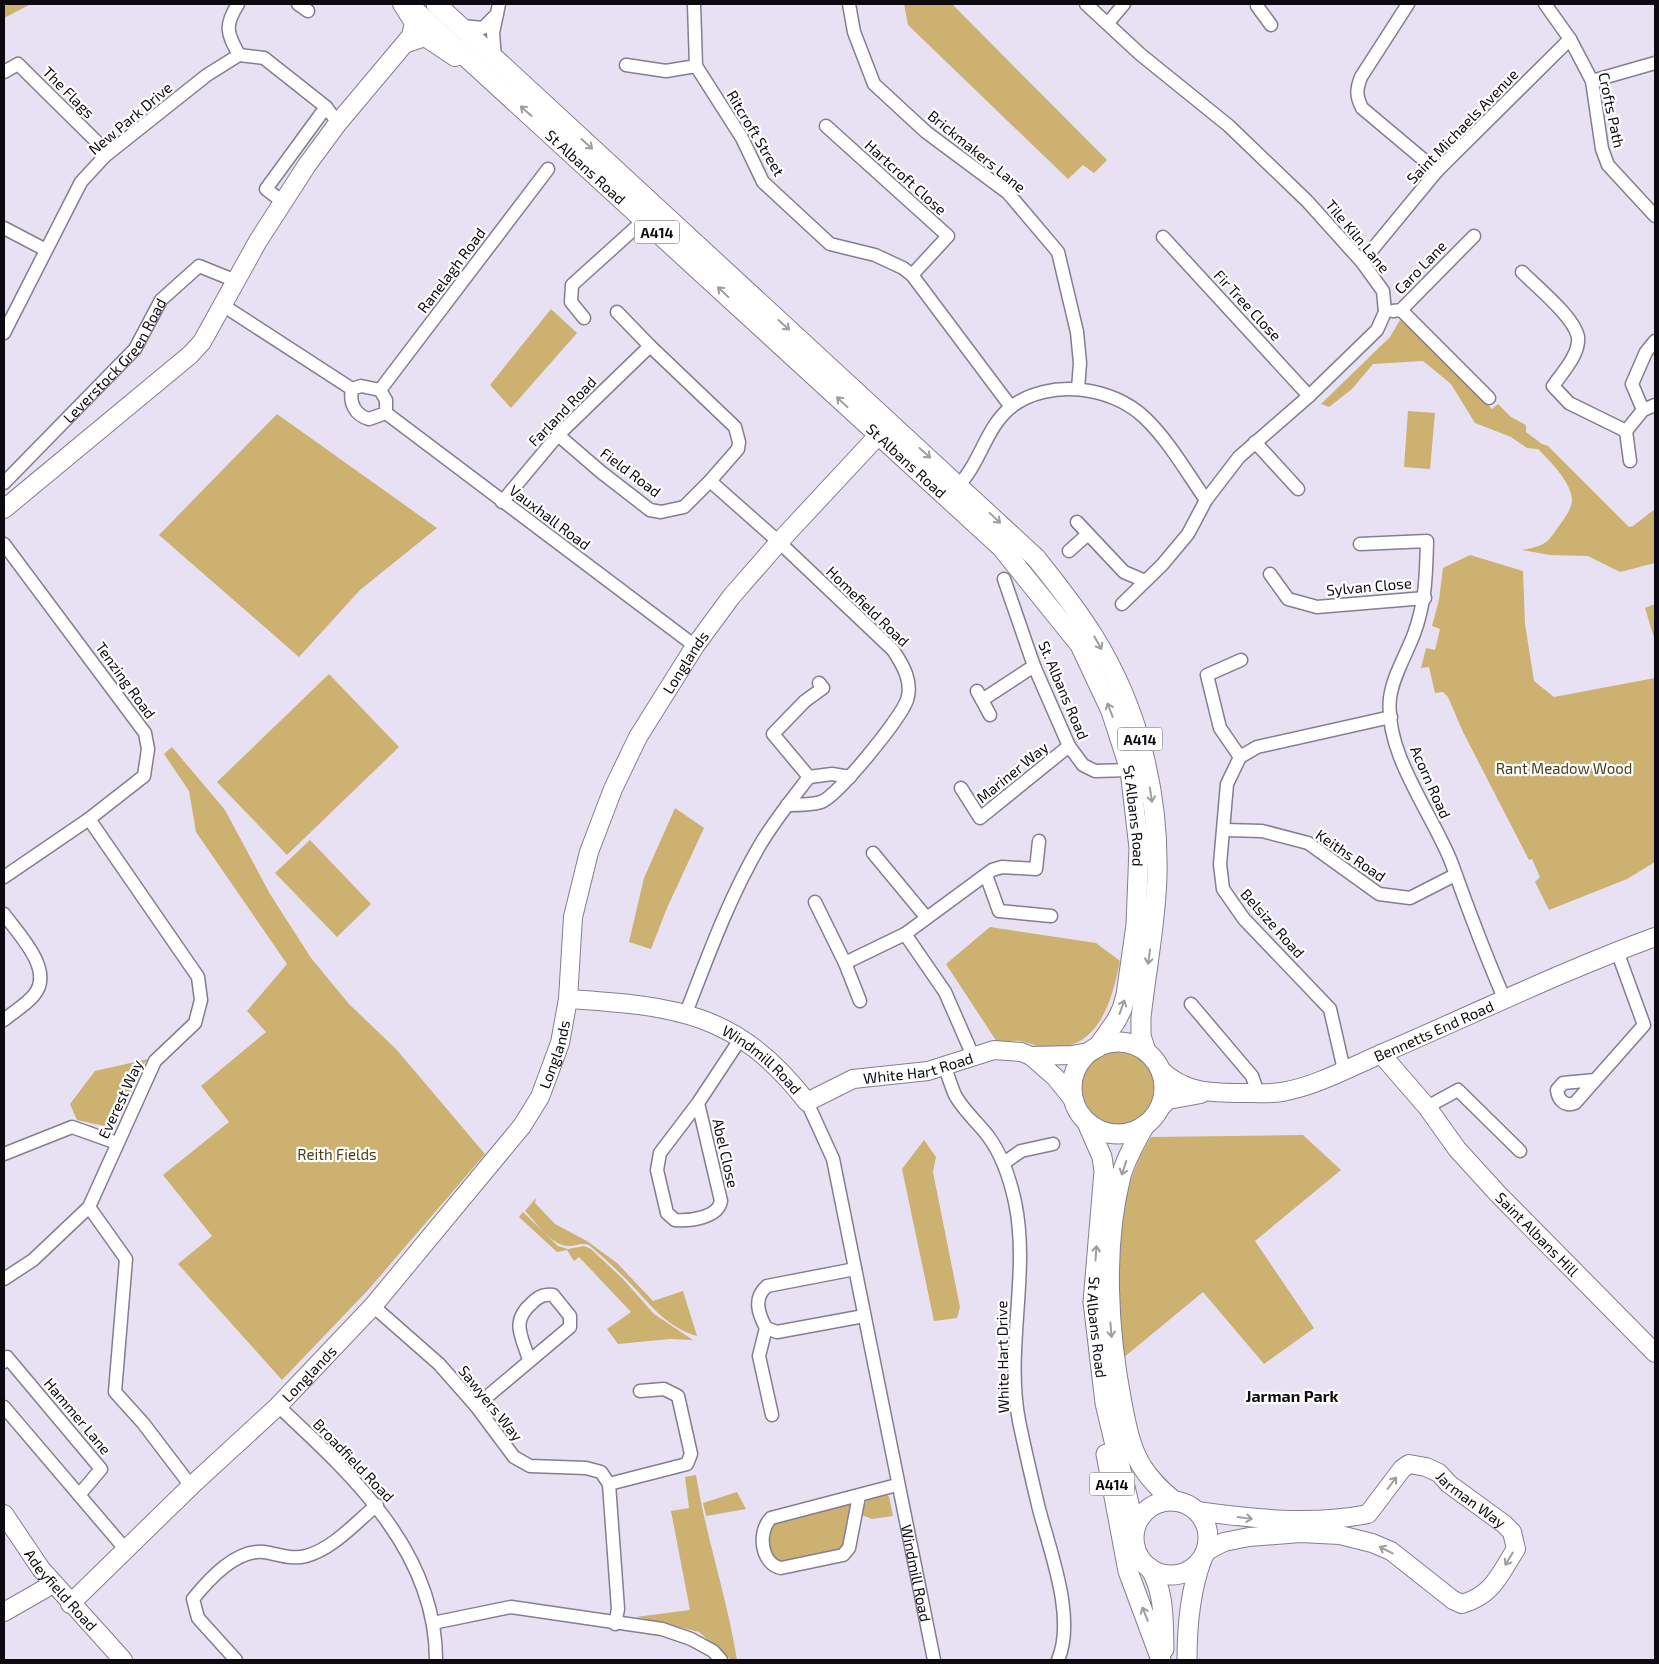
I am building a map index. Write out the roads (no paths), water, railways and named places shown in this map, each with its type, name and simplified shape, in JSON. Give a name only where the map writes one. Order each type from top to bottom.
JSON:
[{"type":"main road","name":"St Albans Road","points":[[408,4],[430,33],[480,72],[562,143],[644,220],[884,429],[959,485],[1036,558],[1066,595],[1094,637],[1130,708],[1146,764],[1157,848],[1152,934],[1141,1018],[1141,1036],[1146,1051]]},
{"type":"main road","name":"St Albans Road","points":[[436,4],[884,429],[951,502],[1018,566],[1080,645],[1111,711],[1130,770],[1139,848],[1136,925],[1126,995],[1116,1021],[1095,1050]]},
{"type":"main road","points":[[1118,1042],[1131,1044],[1146,1051],[1160,1070],[1164,1090],[1160,1108],[1145,1125],[1127,1134],[1116,1134],[1101,1131],[1088,1125],[1080,1115],[1072,1098],[1071,1086],[1076,1068],[1095,1050],[1104,1044],[1118,1042]]},
{"type":"main road","name":"St Albans Road","points":[[1088,1125],[1100,1149],[1104,1171],[1094,1302],[1105,1403],[1135,1529]]},
{"type":"main road","name":"St Albans Road","points":[[1145,1125],[1125,1164],[1117,1196],[1111,1257],[1111,1327],[1118,1384],[1131,1442],[1148,1476],[1157,1487],[1174,1501]]},
{"type":"main road","name":"A414","points":[[1094,1302],[1096,1394],[1124,1558],[1163,1660]]},
{"type":"main road","points":[[1187,1660],[1187,1636],[1192,1587],[1208,1542],[1208,1530],[1197,1511],[1187,1504],[1174,1501],[1159,1503],[1145,1511],[1135,1529],[1135,1547],[1138,1555],[1150,1568],[1160,1573],[1172,1575],[1184,1573],[1194,1567],[1203,1556]]},
{"type":"main road","name":"A414","points":[[1150,1568],[1159,1583],[1162,1598],[1163,1660]]},
{"type":"street","points":[[238,4],[228,18],[228,31],[239,55],[264,58],[326,107],[338,123]]},
{"type":"street","name":"Leverstock Green Road","points":[[5,502],[190,355],[202,342],[283,202],[338,123],[407,43],[414,30],[414,23],[412,16],[402,4]]},
{"type":"street","points":[[424,4],[438,18],[439,22],[430,33]]},
{"type":"street","points":[[626,65],[666,71],[696,66],[694,4]]},
{"type":"street","name":"Brickmakers Lane","points":[[849,4],[854,32],[874,84],[926,132],[1008,193],[1058,252],[1077,332],[1080,363],[1078,389]]},
{"type":"street","name":"Tile Kiln Lane","points":[[1086,4],[1140,54],[1228,126],[1307,201],[1362,262],[1383,291],[1385,312]]},
{"type":"street","points":[[1108,23],[1124,4]]},
{"type":"street","points":[[1408,4],[1361,77],[1356,88],[1357,97],[1362,108],[1437,171]]},
{"type":"street","name":"Crofts Path","points":[[1545,4],[1570,38],[1592,81],[1602,149],[1608,165],[1655,216]]},
{"type":"street","points":[[1257,5],[1271,25]]},
{"type":"street","points":[[459,25],[483,28],[488,25],[499,8]]},
{"type":"street","points":[[495,59],[493,33],[499,8]]},
{"type":"street","name":"Leverstock Green Road","points":[[407,43],[430,33]]},
{"type":"street","name":"Saint Michaels Avenue","points":[[1362,262],[1437,171],[1570,38]]},
{"type":"street","name":"New Park Drive","points":[[4,333],[81,182],[106,156],[207,76],[239,55]]},
{"type":"street","points":[[1592,81],[1655,62]]},
{"type":"street","name":"The Flags","points":[[4,72],[18,64],[102,147],[106,156]]},
{"type":"street","name":"Ritcroft Street","points":[[696,66],[742,138],[762,182],[830,244],[875,255],[903,268],[912,275],[1011,407]]},
{"type":"street","points":[[283,202],[266,190],[326,107]]},
{"type":"street","name":"Hartcroft Close","points":[[826,126],[948,236],[912,275]]},
{"type":"street","name":"Ranelagh Road","points":[[380,390],[548,169]]},
{"type":"street","points":[[584,318],[571,302],[572,285],[644,220]]},
{"type":"street","points":[[4,228],[46,250]]},
{"type":"street","name":"Caro Lane","points":[[1385,312],[1401,310],[1474,236]]},
{"type":"street","name":"Fir Tree Close","points":[[1163,237],[1310,396]]},
{"type":"street","name":"Leverstock Green Road","points":[[4,483],[134,349],[161,300],[199,266],[236,281]]},
{"type":"street","points":[[1522,272],[1570,322],[1578,338],[1574,355],[1553,386],[1568,403],[1626,432]]},
{"type":"street","points":[[224,306],[352,389]]},
{"type":"street","points":[[1401,310],[1489,398]]},
{"type":"street","points":[[617,312],[650,346],[735,426],[739,442],[738,449],[710,481],[779,542]]},
{"type":"street","points":[[1122,604],[1188,534],[1206,500],[1227,472],[1255,442],[1310,396],[1377,330],[1385,312]]},
{"type":"street","points":[[1643,410],[1632,384],[1646,352],[1655,341]]},
{"type":"street","name":"Farland Road","points":[[502,502],[558,435],[650,346]]},
{"type":"street","points":[[361,386],[380,390],[386,400],[386,413],[369,419],[360,414],[351,401],[352,389],[361,386]]},
{"type":"street","points":[[951,502],[992,429],[1011,407],[1043,393],[1078,389],[1109,395],[1130,406],[1145,418],[1206,500]]},
{"type":"street","points":[[1630,461],[1626,432],[1643,410],[1655,405]]},
{"type":"street","name":"Vauxhall Road","points":[[386,413],[694,646]]},
{"type":"street","name":"Longlands","points":[[70,1604],[191,1486],[278,1406],[373,1306],[482,1176],[531,1112],[552,1071],[560,1043],[568,999],[574,917],[595,834],[613,789],[638,737],[694,646],[731,597],[779,542],[884,429]]},
{"type":"street","name":"Field Road","points":[[558,435],[601,472],[650,510],[661,512],[684,507],[710,481]]},
{"type":"street","points":[[1255,442],[1298,489]]},
{"type":"street","points":[[1077,522],[1124,572],[1145,581]]},
{"type":"street","points":[[1069,551],[1088,534]]},
{"type":"street","name":"Acorn Road","points":[[1360,544],[1427,541],[1425,598],[1414,634],[1393,688],[1391,717],[1406,771],[1451,863],[1479,942],[1504,998]]},
{"type":"street","name":"Homefield Road","points":[[779,542],[893,650],[906,669],[908,686],[907,700],[895,719],[833,796],[821,802],[786,805]]},
{"type":"street","name":"Tenzing Road","points":[[4,544],[145,733],[148,749],[144,776],[89,819],[4,877]]},
{"type":"street","name":"Sylvan Close","points":[[1270,574],[1288,599],[1317,608],[1425,598]]},
{"type":"street","name":"St. Albans Road","points":[[1004,579],[1034,666],[1069,746],[1083,765],[1095,771],[1130,770]]},
{"type":"street","points":[[1241,660],[1207,675],[1220,728],[1240,757],[1257,747],[1391,717]]},
{"type":"street","points":[[990,715],[980,695],[1034,666]]},
{"type":"street","points":[[809,776],[772,734],[805,702],[824,688],[819,683]]},
{"type":"street","name":"Mariner Way","points":[[961,788],[980,818],[1069,746]]},
{"type":"street","name":"Belsize Road","points":[[1240,757],[1227,784],[1220,864],[1223,889],[1244,919],[1330,1009],[1344,1070]]},
{"type":"street","points":[[686,1013],[739,884],[761,844],[786,805],[809,776],[832,774],[850,777]]},
{"type":"street","name":"Everest Way","points":[[4,1279],[33,1260],[89,1207],[155,1061],[195,1022],[201,1000],[198,977],[89,819]]},
{"type":"street","name":"Keiths Road","points":[[1224,830],[1262,831],[1308,843],[1379,894],[1410,898],[1455,874]]},
{"type":"street","points":[[845,963],[905,934],[986,875],[1002,867],[1036,869],[1040,841]]},
{"type":"street","points":[[873,854],[926,917]]},
{"type":"street","points":[[986,875],[999,911],[1051,916]]},
{"type":"street","points":[[815,902],[845,963],[860,1001]]},
{"type":"street","points":[[4,914],[35,958],[40,974],[39,987],[34,996],[4,1020]]},
{"type":"street","points":[[905,934],[945,992],[973,1056]]},
{"type":"street","name":"Bennetts End Road","points":[[1160,1108],[1168,1100],[1177,1097],[1207,1093],[1282,1092],[1344,1070],[1424,1036],[1504,998],[1655,937]]},
{"type":"street","points":[[1595,1080],[1650,1027],[1617,951]]},
{"type":"street","name":"Windmill Road","points":[[568,999],[625,1003],[686,1013],[703,1018],[740,1038],[774,1063],[808,1102],[833,1159],[897,1485],[934,1660]]},
{"type":"street","points":[[1191,1004],[1252,1076],[1258,1093]]},
{"type":"street","name":"Abel Close","points":[[698,1103],[721,1201],[720,1206],[712,1214],[675,1220],[667,1213],[657,1170],[660,1153],[698,1103],[740,1038]]},
{"type":"street","name":"White Hart Road","points":[[808,1102],[853,1078],[945,1067],[994,1050],[1021,1052],[1031,1056],[1055,1076],[1072,1098]]},
{"type":"street","name":"White Hart Road","points":[[1031,1056],[1072,1055],[1095,1050]]},
{"type":"street","name":"Saint Albans Hill","points":[[1381,1054],[1427,1107],[1457,1149],[1498,1194],[1655,1353]]},
{"type":"street","name":"White Hart Drive","points":[[945,1067],[956,1096],[989,1137],[1004,1163],[1019,1224],[1015,1353],[1018,1418],[1061,1597],[1064,1625],[1058,1660]]},
{"type":"street","name":"Bennetts End Road","points":[[1160,1070],[1180,1085],[1207,1093]]},
{"type":"street","points":[[1427,1107],[1458,1090],[1520,1151]]},
{"type":"street","points":[[4,1154],[72,1127],[117,1143]]},
{"type":"street","points":[[1004,1163],[1021,1151],[1053,1144]]},
{"type":"street","points":[[89,1207],[126,1259],[115,1392],[143,1423],[191,1486]]},
{"type":"street","points":[[855,1269],[767,1286],[760,1292],[757,1304],[760,1317],[766,1328],[776,1332],[864,1316]]},
{"type":"street","points":[[476,1406],[570,1327],[570,1316],[553,1295],[539,1296],[521,1312],[518,1322],[530,1360]]},
{"type":"street","name":"Sawyers Way","points":[[373,1306],[439,1364],[476,1406],[514,1457],[530,1466],[586,1468],[601,1472],[610,1484]]},
{"type":"street","points":[[766,1328],[759,1356],[772,1415]]},
{"type":"street","name":"Hammer Lane","points":[[5,1357],[102,1470],[78,1495]]},
{"type":"street","points":[[615,1624],[618,1609],[610,1484],[687,1464],[691,1454],[678,1396],[664,1389],[640,1391]]},
{"type":"street","name":"Broadfield Road","points":[[278,1406],[326,1450],[377,1504],[400,1537],[418,1576],[432,1623],[436,1660]]},
{"type":"street","points":[[4,1408],[126,1550]]},
{"type":"street","name":"Jarman Way","points":[[1197,1511],[1253,1519],[1345,1518],[1368,1514],[1402,1469],[1409,1464],[1426,1467],[1439,1473],[1449,1484],[1504,1524],[1512,1532],[1516,1549],[1492,1587],[1479,1598],[1462,1604],[1447,1595],[1391,1551],[1372,1543],[1340,1535],[1300,1533],[1249,1537],[1224,1542],[1203,1556]]},
{"type":"street","points":[[859,1496],[848,1548],[843,1555],[781,1568],[773,1566],[768,1561],[762,1533],[765,1524],[771,1518],[897,1485]]},
{"type":"street","points":[[236,1660],[198,1618],[194,1599],[212,1576],[249,1552],[264,1552],[288,1558],[305,1556],[327,1547],[377,1504]]},
{"type":"street","name":"Adeyfield Road","points":[[4,1514],[70,1604],[123,1660]]},
{"type":"street","points":[[4,1612],[54,1584]]},
{"type":"street","points":[[432,1623],[511,1607],[615,1624],[662,1629],[691,1639],[712,1651],[721,1660]]},
{"type":"district","name":"Jarman Park","points":[[1292,1395]]},
{"type":"park label","name":"Rant Meadow Wood","points":[[1564,768]]},
{"type":"park label","name":"Reith Fields","points":[[337,1154]]}]
